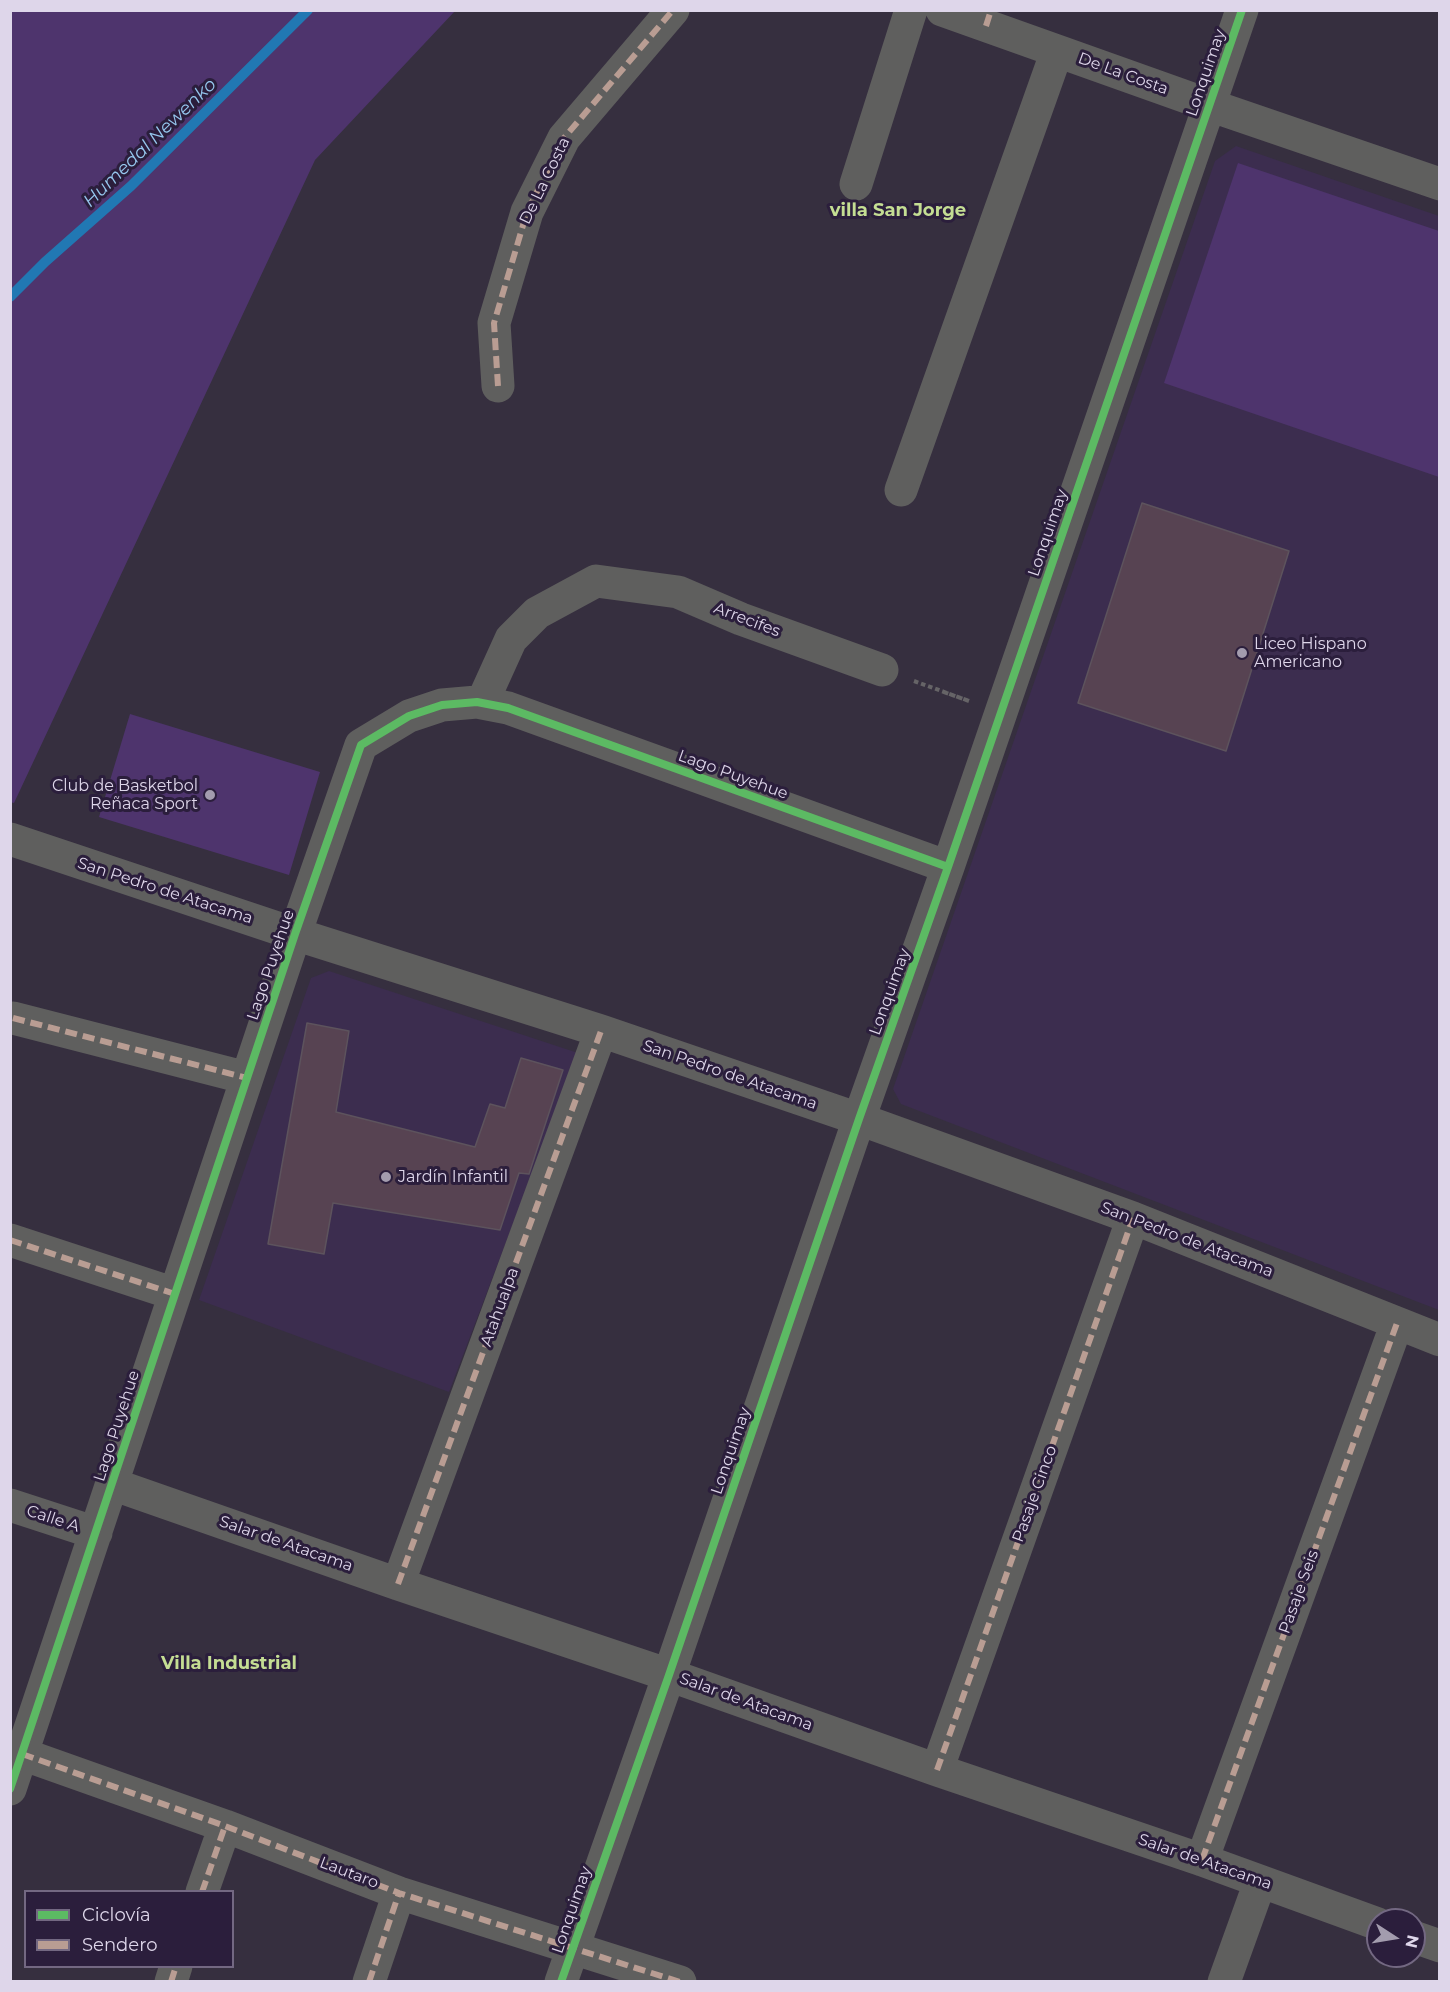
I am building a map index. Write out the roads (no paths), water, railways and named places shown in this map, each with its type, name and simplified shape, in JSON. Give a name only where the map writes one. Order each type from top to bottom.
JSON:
[{"type":"street","name":"De La Costa","points":[[498,386],[494,323],[527,212],[564,138],[673,10]]},
{"type":"street","points":[[856,184],[911,10]]},
{"type":"street","name":"De La Costa","points":[[942,10],[989,18],[1057,51],[1440,184]]},
{"type":"street","name":"Lonquimay","points":[[561,1982],[669,1675],[1242,10]]},
{"type":"street","points":[[901,490],[1057,51]]},
{"type":"street","name":"Arrecifes","points":[[482,703],[511,639],[537,613],[596,581],[678,592],[741,619],[882,670]]},
{"type":"street","name":"Lago Puyehue","points":[[10,1789],[295,934],[361,746],[409,716],[442,705],[482,703],[519,712],[948,867]]},
{"type":"street","name":"San Pedro de Atacama","points":[[10,839],[295,934],[601,1031],[859,1119],[1133,1218],[1440,1340]]},
{"type":"street","points":[[13,1018],[247,1078]]},
{"type":"street","name":"Atahualpa","points":[[398,1584],[601,1031]]},
{"type":"street","name":"Pasaje Cinco","points":[[937,1770],[1133,1218]]},
{"type":"street","points":[[10,1240],[175,1294]]},
{"type":"street","name":"Pasaje Seis","points":[[1202,1860],[1397,1323]]},
{"type":"street","name":"Salar de Atacama","points":[[112,1484],[1202,1860],[1366,1920]]},
{"type":"street","name":"Calle A","points":[[10,1505],[96,1533]]},
{"type":"street","name":"Lautaro","points":[[22,1754],[225,1826],[399,1893],[680,1982]]},
{"type":"street","points":[[203,1890],[225,1826]]},
{"type":"street","points":[[1224,1982],[1260,1882]]},
{"type":"street","points":[[369,1982],[399,1893]]},
{"type":"waterway","name":"Humedal Newenko","points":[[10,297],[45,262],[131,186],[308,10]]},
{"type":"place","name":"Liceo Hispano Americano","points":[[1242,653]]},
{"type":"place","name":"Club de Basketbol Reñaca Sport","points":[[210,795]]},
{"type":"place","name":"Jardín Infantil","points":[[386,1177]]},
{"type":"district","name":"villa San Jorge","points":[[898,211]]},
{"type":"district","name":"Villa Industrial","points":[[229,1664]]}]
